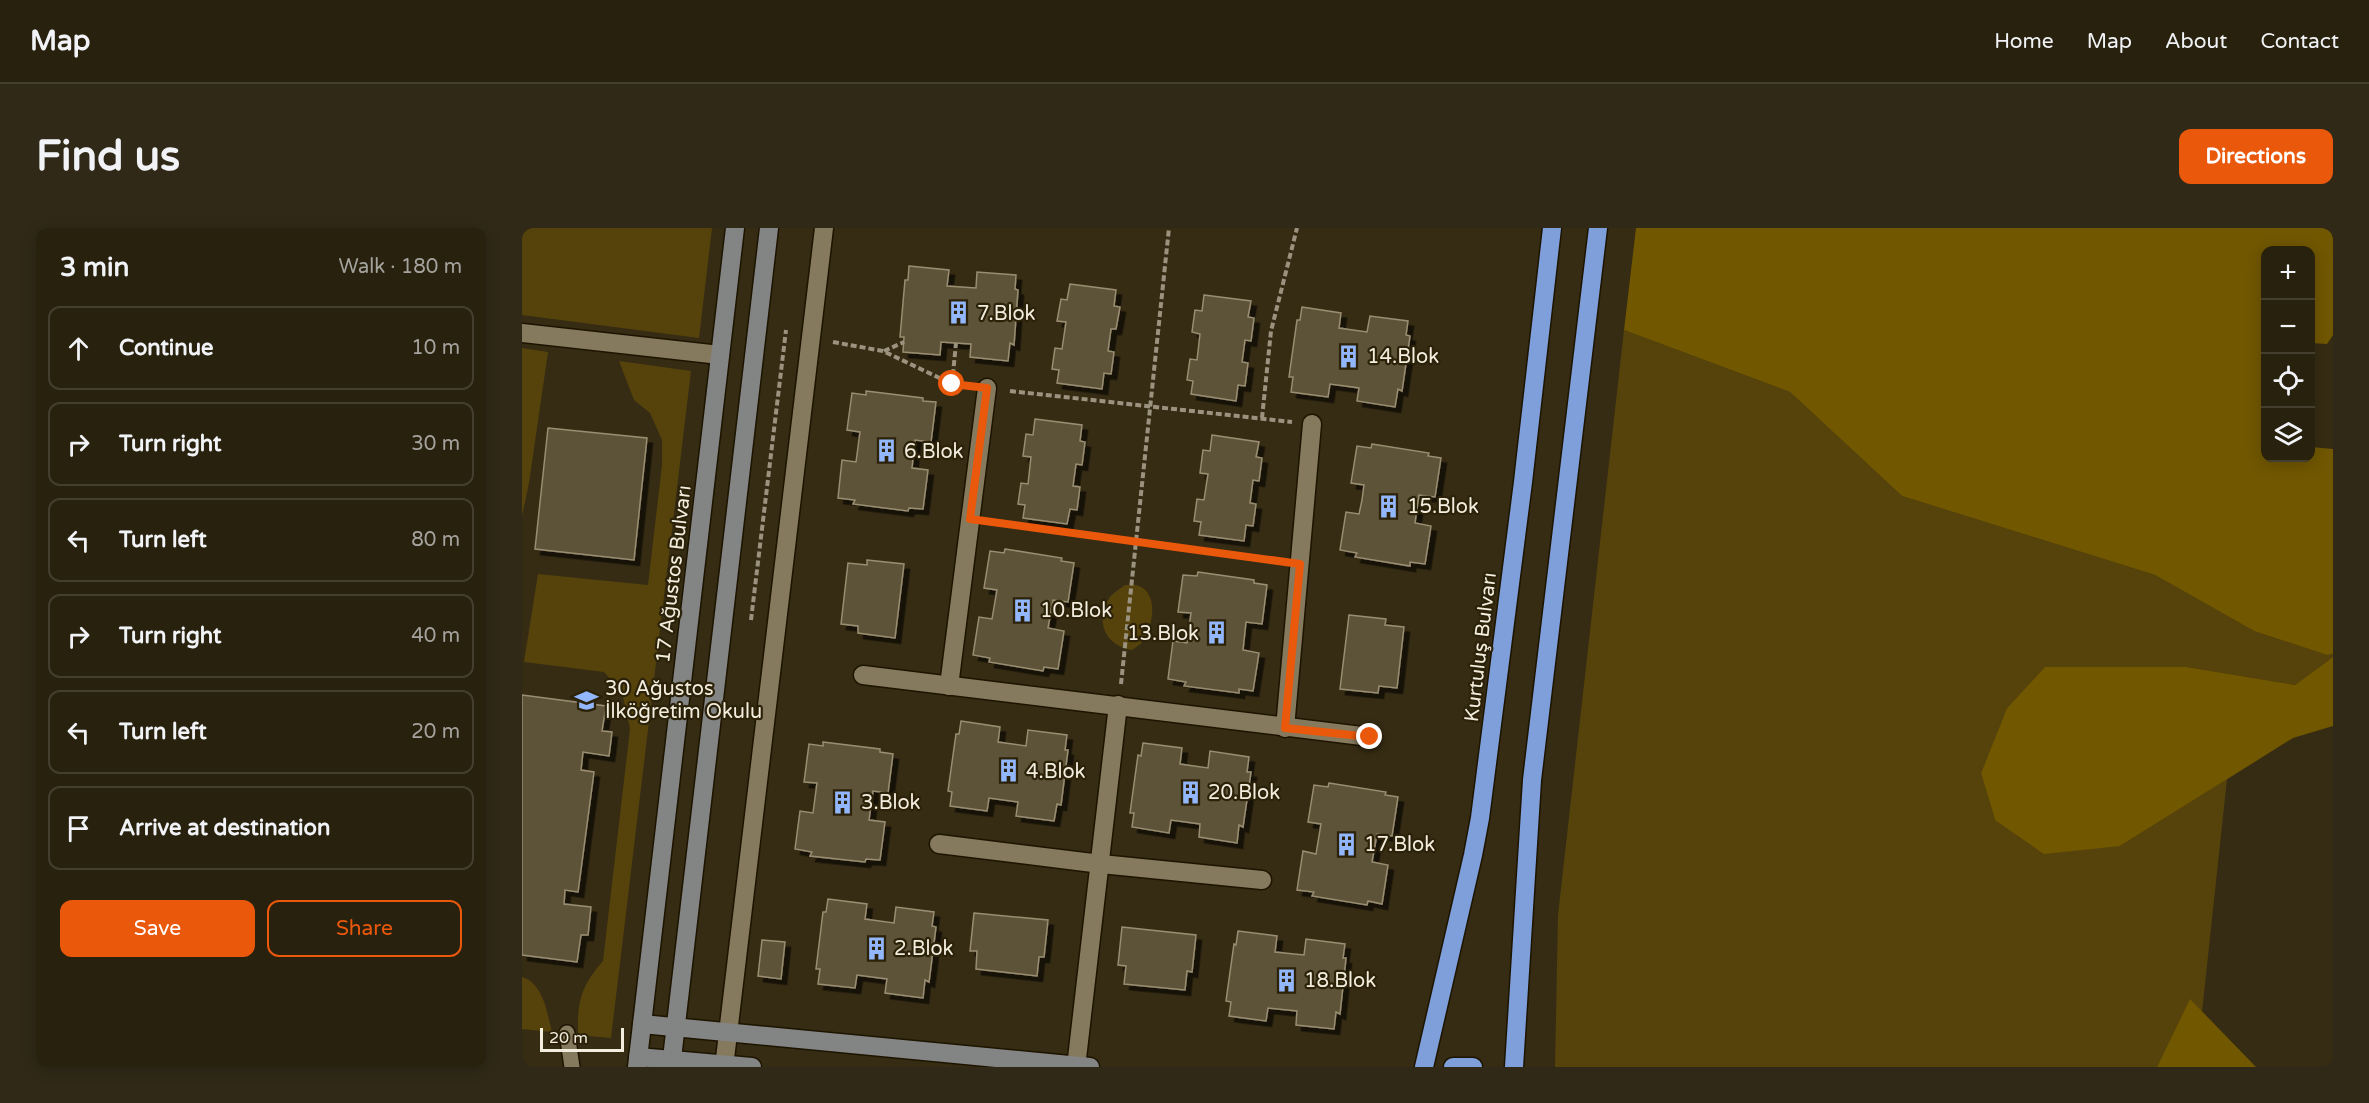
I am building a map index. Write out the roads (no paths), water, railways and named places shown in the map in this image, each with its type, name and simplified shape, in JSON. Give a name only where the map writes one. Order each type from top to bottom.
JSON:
[{"type":"highway","name":"Kurtuluş Bulvarı","points":[[1424,1067],[1480,818],[1522,493],[1552,228]]},
{"type":"highway","points":[[1514,1067],[1532,780],[1599,228]]},
{"type":"highway","points":[[1453,1067],[1473,1067]]},
{"type":"main road","name":"17 Ağustos Bulvarı","points":[[637,1062],[735,228]]},
{"type":"main road","points":[[671,1064],[769,228]]},
{"type":"main road","points":[[642,1024],[1080,1067]]},
{"type":"main road","points":[[637,1062],[752,1067]]},
{"type":"street","points":[[725,1066],[824,228]]},
{"type":"street","points":[[522,333],[720,356]]},
{"type":"street","points":[[949,686],[987,388]]},
{"type":"street","points":[[1285,728],[1312,424]]},
{"type":"street","points":[[863,675],[1370,737]]},
{"type":"street","points":[[1080,1067],[1118,705]]},
{"type":"street","points":[[939,844],[1101,864],[1262,880]]},
{"type":"lane","points":[[567,1033],[573,1067]]},
{"type":"place","name":"7.Blok","points":[[959,313]]},
{"type":"place","name":"14.Blok","points":[[1349,356]]},
{"type":"place","name":"6.Blok","points":[[886,451]]},
{"type":"place","name":"15.Blok","points":[[1389,506]]},
{"type":"place","name":"10.Blok","points":[[1022,610]]},
{"type":"place","name":"13.Blok","points":[[1217,633]]},
{"type":"place","name":"30 Ağustos İlköğretim Okulu","points":[[587,700]]},
{"type":"place","name":"4.Blok","points":[[1008,771]]},
{"type":"place","name":"20.Blok","points":[[1190,792]]},
{"type":"place","name":"3.Blok","points":[[843,802]]},
{"type":"place","name":"17.Blok","points":[[1346,844]]},
{"type":"place","name":"2.Blok","points":[[876,948]]},
{"type":"place","name":"18.Blok","points":[[1286,980]]}]
